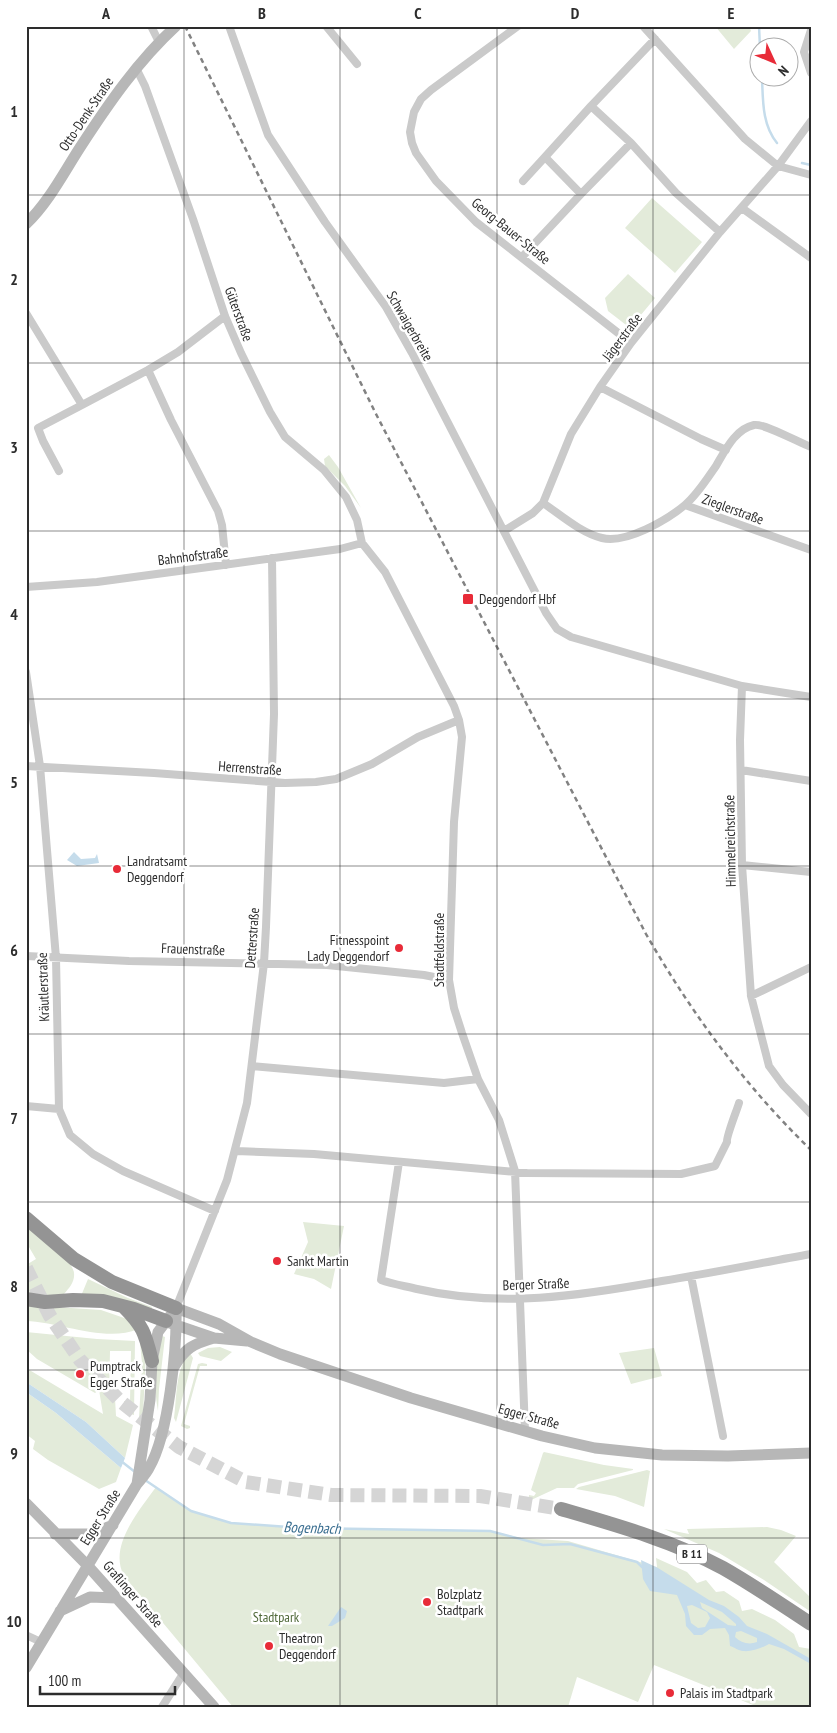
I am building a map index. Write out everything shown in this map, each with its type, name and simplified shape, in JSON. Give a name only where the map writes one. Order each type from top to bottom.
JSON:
[{"type":"highway","points":[[26,1218],[74,1259],[112,1282],[176,1308]]},
{"type":"highway","points":[[26,1299],[45,1302],[73,1300],[103,1301],[171,1323]]},
{"type":"highway","points":[[123,1306],[134,1317],[144,1332],[152,1361]]},
{"type":"highway","name":"B 11","points":[[561,1509],[618,1526],[674,1546],[722,1568],[811,1624]]},
{"type":"street","points":[[151,26],[159,42]]},
{"type":"street","name":"Otto-Denk-Straße","points":[[26,224],[48,198],[108,105],[136,68],[176,26]]},
{"type":"street","name":"Schwaigerbreite","points":[[229,26],[268,135],[325,222],[386,307],[412,353],[546,613],[557,629],[572,637],[742,686]]},
{"type":"street","points":[[326,26],[357,64]]},
{"type":"street","name":"Georg-Bauer-Straße","points":[[518,26],[421,99],[411,122],[412,143],[416,153],[436,181],[476,222],[631,343]]},
{"type":"street","points":[[643,26],[745,139],[778,166],[811,175]]},
{"type":"street","points":[[811,30],[804,52],[811,73]]},
{"type":"street","points":[[523,181],[655,39]]},
{"type":"street","name":"Güterstraße","points":[[136,68],[145,86],[195,225],[225,316],[240,353],[285,437],[324,470],[346,497],[357,520],[362,543]]},
{"type":"street","points":[[591,106],[631,143],[676,193],[720,232]]},
{"type":"street","name":"Jägerstraße","points":[[504,530],[533,513],[543,503],[571,434],[600,387],[631,343],[720,232],[778,166],[811,121]]},
{"type":"street","points":[[522,257],[631,143]]},
{"type":"street","points":[[545,157],[581,194]]},
{"type":"street","points":[[742,208],[811,258]]},
{"type":"street","points":[[26,313],[82,405]]},
{"type":"street","points":[[59,471],[38,428],[148,370],[178,352],[225,316]]},
{"type":"street","points":[[148,370],[171,420],[218,510],[222,525],[226,565]]},
{"type":"street","points":[[600,387],[666,422],[726,450]]},
{"type":"street","points":[[686,505],[738,434],[755,425],[764,426],[811,447]]},
{"type":"street","name":"Zieglerstraße","points":[[543,503],[595,536],[615,540],[633,536],[686,505],[811,550]]},
{"type":"street","name":"Bahnhofstraße","points":[[26,587],[96,582],[226,565],[340,549],[362,543]]},
{"type":"street","name":"Stadtfeldstraße","points":[[362,543],[385,572],[454,706],[459,720],[462,737],[454,822],[449,980],[454,1008],[478,1079],[499,1120],[515,1171],[526,1431]]},
{"type":"street","name":"Detterstraße","points":[[176,1308],[215,1211],[236,1151],[247,1103],[252,1066],[264,963],[273,782],[272,558]]},
{"type":"street","name":"Kräutlerstraße","points":[[26,672],[40,766],[56,958],[59,1109],[70,1135],[93,1154],[124,1171],[215,1211]]},
{"type":"street","points":[[742,686],[811,697]]},
{"type":"street","name":"Himmelreichstraße","points":[[742,686],[742,865],[751,996],[769,1066],[783,1085],[811,1114]]},
{"type":"street","name":"Herrenstraße","points":[[26,766],[285,784],[316,782],[336,778],[372,764],[418,737],[459,720]]},
{"type":"street","points":[[741,770],[811,781]]},
{"type":"street","points":[[742,865],[811,872]]},
{"type":"street","name":"Frauenstraße","points":[[26,956],[327,965],[424,975],[449,980]]},
{"type":"street","points":[[751,996],[811,967]]},
{"type":"street","points":[[252,1066],[444,1083],[478,1079]]},
{"type":"street","points":[[236,1151],[314,1154],[528,1173],[681,1174],[715,1166],[727,1142],[726,1138],[730,1132],[739,1103]]},
{"type":"street","points":[[26,1106],[59,1109]]},
{"type":"street","name":"Berger Straße","points":[[400,1162],[380,1280],[433,1292],[528,1300],[610,1290],[811,1254]]},
{"type":"street","points":[[691,1276],[723,1436]]},
{"type":"street","name":"Egger Straße","points":[[26,1668],[40,1642],[149,1468],[158,1447],[164,1427],[172,1370],[171,1323],[176,1308],[220,1324],[251,1342],[280,1354],[411,1398],[526,1431],[595,1448],[662,1455],[737,1456],[811,1453]]},
{"type":"street","name":"Egger Straße","points":[[171,1323],[214,1338],[251,1342]]},
{"type":"street","name":"Egger Straße","points":[[138,1484],[138,1468],[150,1400],[152,1361],[158,1332],[171,1323]]},
{"type":"street","points":[[172,1370],[180,1356],[190,1346],[214,1338]]},
{"type":"street","points":[[150,1400],[152,1413],[164,1427]]},
{"type":"street","name":"Graflinger Straße","points":[[26,1503],[88,1566],[214,1707]]},
{"type":"street","points":[[56,1534],[90,1534],[113,1525]]},
{"type":"street","points":[[60,1611],[90,1596],[116,1598]]},
{"type":"street","points":[[26,1635],[40,1642]]},
{"type":"street","points":[[162,1707],[183,1674]]},
{"type":"green space","points":[[715,26],[749,26],[751,31],[734,49]]},
{"type":"green space","points":[[652,198],[702,242],[675,273],[625,228]]},
{"type":"green space","points":[[628,274],[655,298],[630,328],[608,311],[605,298]]},
{"type":"green space","points":[[329,455],[338,467],[361,508],[345,486],[325,466],[324,459]]},
{"type":"green space","points":[[26,1222],[61,1253],[72,1267],[74,1279],[64,1294],[47,1296],[26,1292],[26,1265],[36,1259],[26,1242]]},
{"type":"green space","points":[[303,1222],[344,1226],[331,1289],[314,1279],[294,1274],[308,1242]]},
{"type":"green space","points":[[88,1279],[152,1307],[151,1312],[81,1296]]},
{"type":"green space","points":[[26,1305],[101,1310],[130,1320],[138,1329],[125,1333],[97,1333],[26,1321]]},
{"type":"green space","points":[[26,1332],[135,1341],[134,1415],[124,1412],[124,1401],[130,1401],[131,1351],[110,1351],[109,1397],[115,1398],[116,1416],[133,1425],[125,1458],[86,1422],[26,1382],[26,1368],[103,1414],[99,1390],[95,1393],[37,1359],[26,1349]]},
{"type":"green space","points":[[162,1336],[165,1337],[158,1411],[156,1374]]},
{"type":"green space","points":[[140,1342],[146,1352],[143,1415],[139,1418],[142,1363]]},
{"type":"green space","points":[[220,1347],[232,1352],[221,1361],[200,1356],[198,1353],[208,1348]]},
{"type":"green space","points":[[654,1348],[662,1376],[631,1384],[619,1353]]},
{"type":"green space","points":[[190,1353],[193,1358],[176,1422],[174,1418],[179,1375],[185,1359]]},
{"type":"green space","points":[[198,1364],[207,1364],[207,1366],[200,1366],[184,1424],[190,1426],[187,1429],[181,1426]]},
{"type":"green space","points":[[26,1392],[56,1413],[121,1468],[116,1482],[99,1489],[48,1460],[33,1449],[35,1441],[26,1434]]},
{"type":"green space","points":[[544,1452],[633,1470],[578,1484],[574,1488],[557,1488],[529,1501],[529,1495],[534,1496],[536,1493],[531,1490]]},
{"type":"green space","points":[[647,1470],[650,1471],[644,1507],[615,1496],[576,1489],[579,1487]]},
{"type":"green space","name":"Stadtpark","points":[[156,1487],[191,1511],[231,1523],[303,1528],[490,1531],[521,1538],[568,1541],[657,1567],[656,1558],[687,1572],[697,1583],[706,1580],[716,1592],[724,1591],[739,1601],[742,1611],[752,1609],[775,1620],[794,1634],[799,1647],[811,1649],[811,1707],[758,1707],[654,1665],[638,1702],[577,1677],[568,1707],[233,1707],[124,1576],[120,1565],[120,1553],[128,1529]]},
{"type":"green space","points":[[767,1527],[796,1536],[774,1562],[811,1598],[811,1612],[764,1580],[719,1553],[664,1529],[689,1534],[687,1529]]},
{"type":"water","points":[[74,852],[81,859],[95,858],[97,854],[99,863],[77,866],[67,860]]},
{"type":"water","points":[[26,1382],[86,1422],[125,1458],[121,1468],[56,1413],[26,1392]]},
{"type":"water","points":[[641,1560],[658,1568],[709,1600],[724,1606],[739,1617],[747,1626],[767,1634],[811,1659],[811,1664],[784,1649],[769,1644],[753,1650],[738,1650],[730,1646],[729,1635],[725,1628],[710,1629],[702,1635],[694,1635],[686,1626],[685,1614],[677,1595],[650,1591],[643,1579]],"holes":[[[700,1602],[722,1612],[736,1626],[728,1625],[702,1608]],[[692,1605],[707,1612],[710,1618],[705,1627],[698,1628],[691,1623],[687,1606]],[[741,1631],[757,1638],[757,1642],[742,1642],[735,1637],[736,1632]]]},
{"type":"water","points":[[341,1607],[347,1611],[345,1618],[332,1626],[328,1626]]},
{"type":"waterway","points":[[759,26],[760,38]]},
{"type":"waterway","points":[[762,88],[768,128],[777,143]]},
{"type":"waterway","points":[[802,163],[811,165]]},
{"type":"waterway","name":"Bogenbach","points":[[121,1461],[135,1472]]},
{"type":"waterway","name":"Bogenbach","points":[[145,1480],[191,1511],[231,1523],[303,1528],[490,1531],[543,1545],[570,1544],[637,1562],[642,1567]]},
{"type":"tunnel","points":[[26,1268],[50,1316],[80,1360],[120,1401],[179,1447],[246,1482],[331,1495],[480,1496],[561,1509]]},
{"type":"railway","points":[[185,26],[376,414],[646,934],[701,1021],[721,1048],[764,1100],[811,1150]]},
{"type":"place","name":"Deggendorf Hbf","points":[[468,599]]},
{"type":"place","name":"Landratsamt Deggendorf","points":[[117,869]]},
{"type":"place","name":"Fitnesspoint Lady Deggendorf","points":[[399,948]]},
{"type":"place","name":"Sankt Martin","points":[[277,1261]]},
{"type":"place","name":"Pumptrack Egger Straße","points":[[80,1374]]},
{"type":"place","name":"Bolzplatz Stadtpark","points":[[427,1602]]},
{"type":"place","name":"Theatron Deggendorf","points":[[269,1646]]},
{"type":"place","name":"Palais im Stadtpark","points":[[670,1693]]}]
